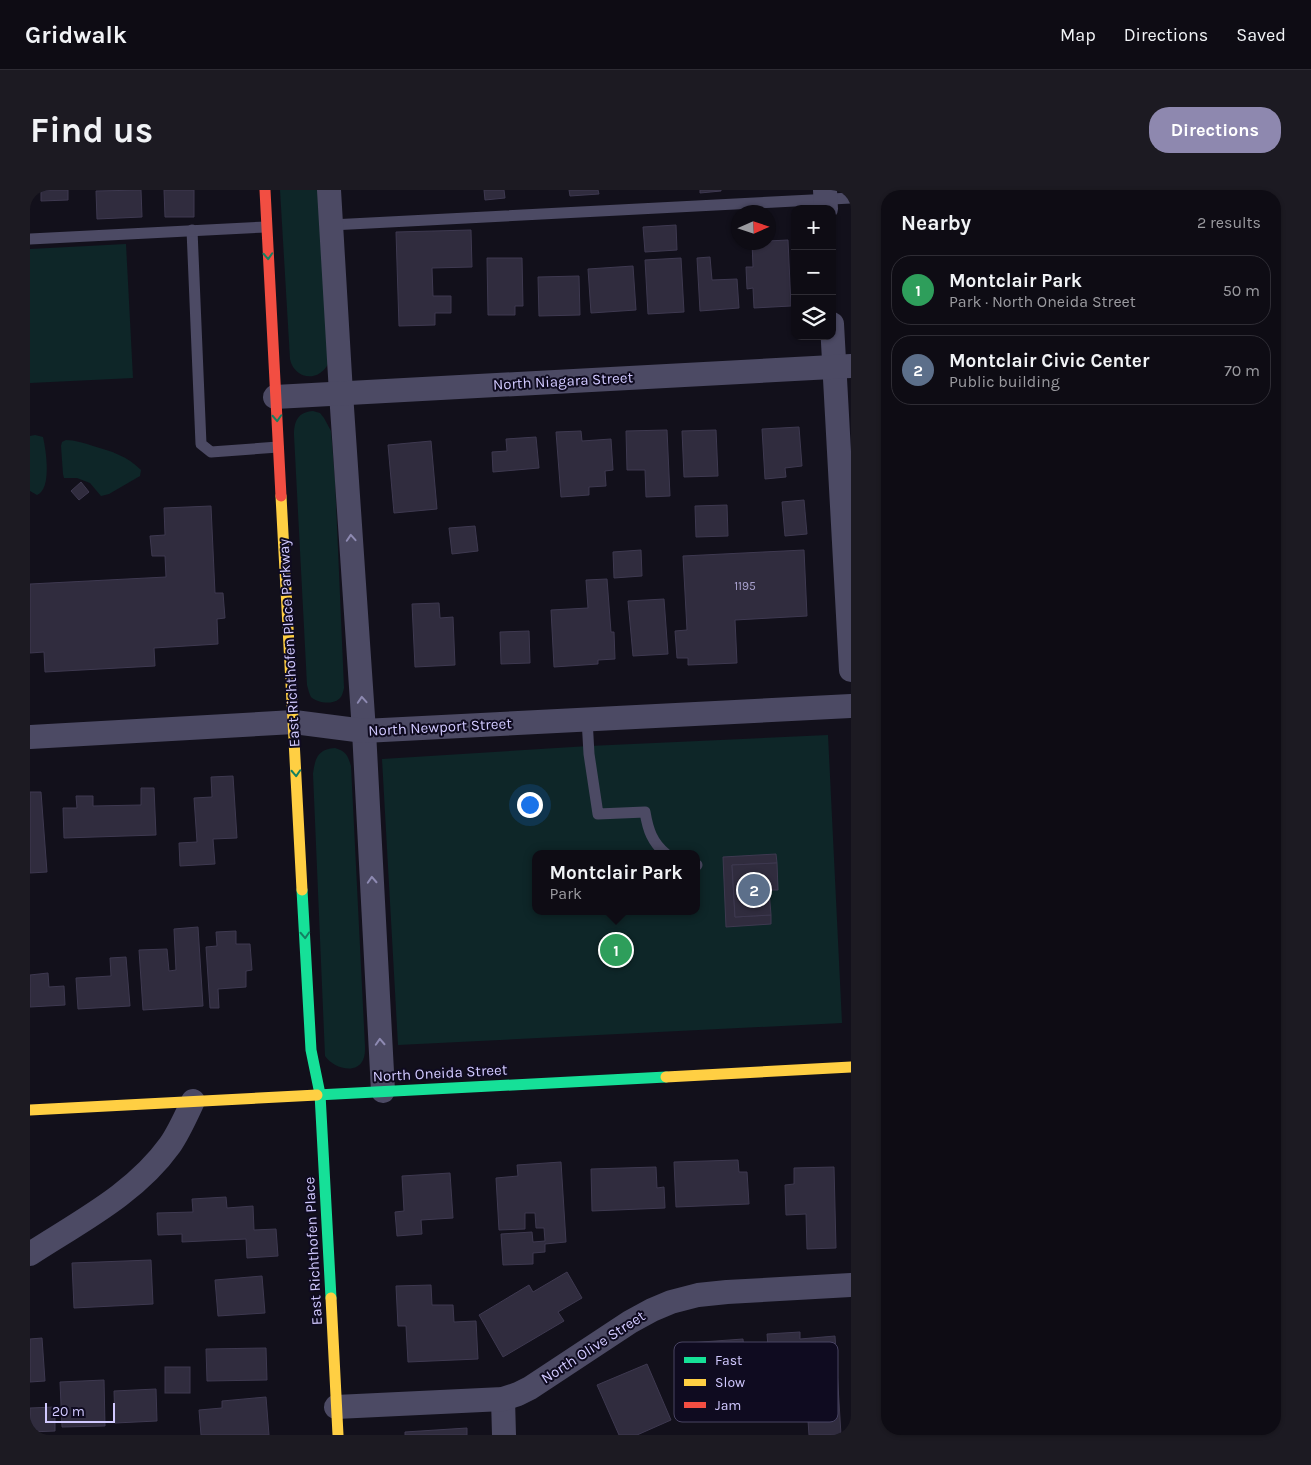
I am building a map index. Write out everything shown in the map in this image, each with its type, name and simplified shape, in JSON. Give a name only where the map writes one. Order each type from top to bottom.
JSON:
[{"type":"street","name":"East Richthofen Place Parkway","points":[[265,190],[311,1050],[320,1094]]},
{"type":"street","points":[[329,190],[340,393],[364,730],[383,1091]]},
{"type":"street","points":[[836,339],[843,366],[851,670]]},
{"type":"street","name":"North Niagara Street","points":[[275,397],[843,366]]},
{"type":"street","name":"North Newport Street","points":[[30,737],[294,722],[364,730],[851,706]]},
{"type":"street","name":"North Oneida Street","points":[[30,1110],[851,1067]]},
{"type":"street","name":"East Richthofen Place","points":[[320,1094],[338,1435]]},
{"type":"street","points":[[30,1254],[112,1201],[150,1170],[171,1144],[193,1101]]},
{"type":"street","name":"North Olive Street","points":[[336,1407],[503,1399],[530,1388],[630,1322],[671,1302],[698,1295],[851,1285]]},
{"type":"street","points":[[503,1399],[504,1435]]},
{"type":"lane","points":[[330,224],[851,198]]},
{"type":"lane","points":[[30,239],[266,227]]},
{"type":"lane","points":[[192,230],[201,444],[211,452],[278,447]]},
{"type":"lane","points":[[587,719],[598,814],[646,812],[647,826],[652,838],[662,850]]},
{"type":"green space","points":[[280,190],[320,190],[328,364],[324,370],[313,376],[307,376],[296,371],[290,359]]},
{"type":"green space","points":[[126,244],[133,378],[30,383],[30,249]]},
{"type":"green space","points":[[313,411],[320,413],[331,431],[335,480],[344,688],[340,698],[329,703],[317,701],[311,697],[307,685],[294,435],[295,425],[300,415]]},
{"type":"green space","points":[[30,436],[43,437],[47,469],[45,485],[37,495],[30,491]]},
{"type":"green space","points":[[66,440],[83,443],[118,455],[130,461],[141,470],[140,476],[109,494],[101,496],[90,483],[77,478],[64,478],[61,446],[62,442]]},
{"type":"green space","points":[[828,735],[842,1023],[398,1045],[382,759],[589,746]]},
{"type":"green space","points":[[335,748],[346,754],[351,766],[365,1047],[365,1055],[360,1065],[350,1068],[333,1064],[325,1056],[313,774],[318,755],[325,750]]},
{"type":"building","points":[[41,190],[68,190],[68,200],[41,201]]},
{"type":"building","points":[[141,190],[142,217],[97,219],[96,191]]},
{"type":"building","points":[[164,190],[194,190],[194,217],[165,217]]},
{"type":"building","points":[[484,190],[504,190],[505,198],[485,200]]},
{"type":"building","points":[[569,190],[598,190],[599,194],[570,196]]},
{"type":"building","points":[[700,190],[721,190],[721,191],[700,193]]},
{"type":"building","points":[[676,225],[677,250],[645,252],[643,227]]},
{"type":"building","points":[[471,230],[472,267],[432,268],[433,296],[451,296],[451,313],[435,313],[435,325],[399,326],[396,232]]},
{"type":"building","points":[[788,240],[791,306],[754,308],[753,288],[747,289],[746,267],[753,267],[752,250],[776,250],[776,241]]},
{"type":"building","points":[[710,257],[712,280],[737,279],[739,308],[700,311],[697,258]]},
{"type":"building","points":[[487,258],[522,258],[523,306],[515,306],[515,315],[488,315]]},
{"type":"building","points":[[681,258],[684,312],[648,314],[645,260]]},
{"type":"building","points":[[633,266],[636,310],[591,313],[588,269]]},
{"type":"building","points":[[579,276],[580,315],[539,316],[538,277]]},
{"type":"building","points":[[799,427],[802,466],[785,468],[786,477],[765,479],[762,429]]},
{"type":"building","points":[[667,430],[670,496],[646,497],[645,470],[627,470],[626,431]]},
{"type":"building","points":[[716,430],[718,476],[684,477],[682,431]]},
{"type":"building","points":[[581,431],[582,441],[611,439],[613,470],[605,471],[606,486],[589,487],[589,495],[561,497],[556,432]]},
{"type":"building","points":[[536,437],[539,468],[493,472],[492,452],[507,451],[506,439]]},
{"type":"building","points":[[431,441],[437,509],[394,513],[388,445]]},
{"type":"building","points":[[81,482],[89,492],[79,500],[71,491]]},
{"type":"building","points":[[804,500],[807,534],[785,536],[782,502]]},
{"type":"building","points":[[727,505],[728,536],[696,537],[695,506]]},
{"type":"building","points":[[211,506],[215,593],[223,593],[225,618],[217,619],[218,644],[154,648],[155,666],[45,672],[44,652],[30,653],[30,584],[166,577],[165,556],[152,556],[150,536],[165,535],[164,508]]},
{"type":"building","points":[[475,526],[478,551],[452,554],[449,528]]},
{"type":"building","points":[[641,550],[642,576],[614,578],[613,552]]},
{"type":"building","points":[[804,550],[807,616],[735,620],[737,663],[688,665],[688,658],[677,658],[675,631],[687,630],[683,556]]},
{"type":"building","points":[[607,579],[611,632],[614,632],[615,659],[598,660],[598,664],[554,667],[551,610],[588,608],[586,580]]},
{"type":"building","points":[[664,599],[668,654],[633,656],[628,601]]},
{"type":"building","points":[[439,603],[440,618],[453,617],[455,665],[415,667],[412,604]]},
{"type":"building","points":[[529,631],[530,663],[501,664],[500,632]]},
{"type":"building","points":[[233,776],[237,838],[213,839],[215,864],[180,866],[179,843],[197,842],[194,798],[212,797],[211,777]]},
{"type":"building","points":[[141,788],[154,788],[156,835],[64,838],[63,808],[77,808],[76,796],[93,796],[93,806],[141,805]]},
{"type":"building","points":[[30,792],[41,792],[47,872],[30,873]]},
{"type":"building","points":[[776,854],[777,863],[732,865],[735,917],[771,915],[771,924],[726,927],[723,857]]},
{"type":"building","points":[[777,863],[778,890],[769,890],[771,915],[735,917],[732,865]]},
{"type":"building","points":[[198,927],[203,1006],[143,1010],[139,950],[167,949],[169,971],[176,970],[174,929]]},
{"type":"building","points":[[236,931],[236,944],[250,944],[252,970],[246,971],[246,987],[218,989],[219,1008],[210,1008],[206,947],[217,946],[216,932]]},
{"type":"building","points":[[126,957],[130,1006],[78,1009],[76,978],[111,976],[110,958]]},
{"type":"building","points":[[48,973],[49,987],[64,986],[65,1005],[30,1007],[30,975]]},
{"type":"building","points":[[738,1160],[739,1172],[747,1172],[749,1204],[676,1207],[674,1162]]},
{"type":"building","points":[[561,1162],[566,1242],[545,1244],[545,1252],[533,1253],[533,1264],[503,1265],[501,1234],[532,1232],[533,1242],[545,1241],[544,1228],[536,1228],[535,1213],[525,1213],[525,1229],[499,1230],[496,1178],[518,1176],[517,1165]]},
{"type":"building","points":[[656,1167],[657,1188],[664,1187],[665,1208],[592,1211],[591,1169]]},
{"type":"building","points":[[834,1167],[836,1248],[807,1249],[806,1214],[786,1215],[785,1185],[794,1184],[794,1168]]},
{"type":"building","points":[[450,1173],[453,1218],[421,1220],[422,1234],[397,1236],[395,1212],[404,1211],[402,1176]]},
{"type":"building","points":[[226,1197],[227,1208],[253,1206],[254,1230],[276,1229],[278,1256],[247,1258],[246,1239],[182,1242],[182,1234],[158,1235],[157,1213],[193,1212],[192,1199]]},
{"type":"building","points":[[151,1260],[153,1304],[74,1308],[72,1263]]},
{"type":"building","points":[[567,1272],[582,1298],[558,1312],[564,1321],[503,1357],[479,1315],[529,1285],[533,1292]]},
{"type":"building","points":[[262,1276],[265,1313],[218,1316],[215,1280]]},
{"type":"building","points":[[431,1285],[432,1305],[453,1305],[454,1322],[476,1321],[478,1359],[408,1362],[406,1326],[398,1326],[396,1286]]},
{"type":"building","points":[[800,1332],[800,1339],[835,1336],[835,1342],[768,1342],[767,1334]]},
{"type":"building","points":[[42,1338],[45,1381],[30,1382],[30,1339]]},
{"type":"building","points":[[743,1339],[743,1342],[702,1342]]},
{"type":"building","points":[[266,1348],[267,1380],[207,1381],[206,1349]]},
{"type":"building","points":[[647,1364],[671,1420],[637,1435],[619,1435],[597,1385]]},
{"type":"building","points":[[165,1367],[190,1367],[190,1393],[165,1393]]},
{"type":"building","points":[[104,1380],[105,1426],[62,1427],[60,1382]]},
{"type":"building","points":[[838,1386],[841,1435],[809,1435],[808,1422],[838,1422]]},
{"type":"building","points":[[156,1389],[157,1421],[115,1423],[114,1391]]},
{"type":"building","points":[[266,1397],[269,1435],[201,1435],[199,1410],[222,1408],[222,1401]]},
{"type":"building","points":[[55,1407],[55,1431],[30,1432],[30,1408]]},
{"type":"building","points":[[467,1428],[467,1435],[405,1435],[405,1432]]},
{"type":"traffic: fast","points":[[302,890],[311,1050],[320,1094],[331,1298]]},
{"type":"traffic: fast","points":[[317,1095],[666,1077]]},
{"type":"traffic: slow","points":[[281,496],[302,890]]},
{"type":"traffic: slow","points":[[666,1077],[851,1067]]},
{"type":"traffic: slow","points":[[30,1110],[317,1095]]},
{"type":"traffic: slow","points":[[331,1298],[338,1435]]},
{"type":"traffic: jam","points":[[265,190],[281,496]]},
{"type":"place","name":"Montclair Civic Center","points":[[754,890]]},
{"type":"place","name":"Montclair Park","points":[[616,950]]}]
